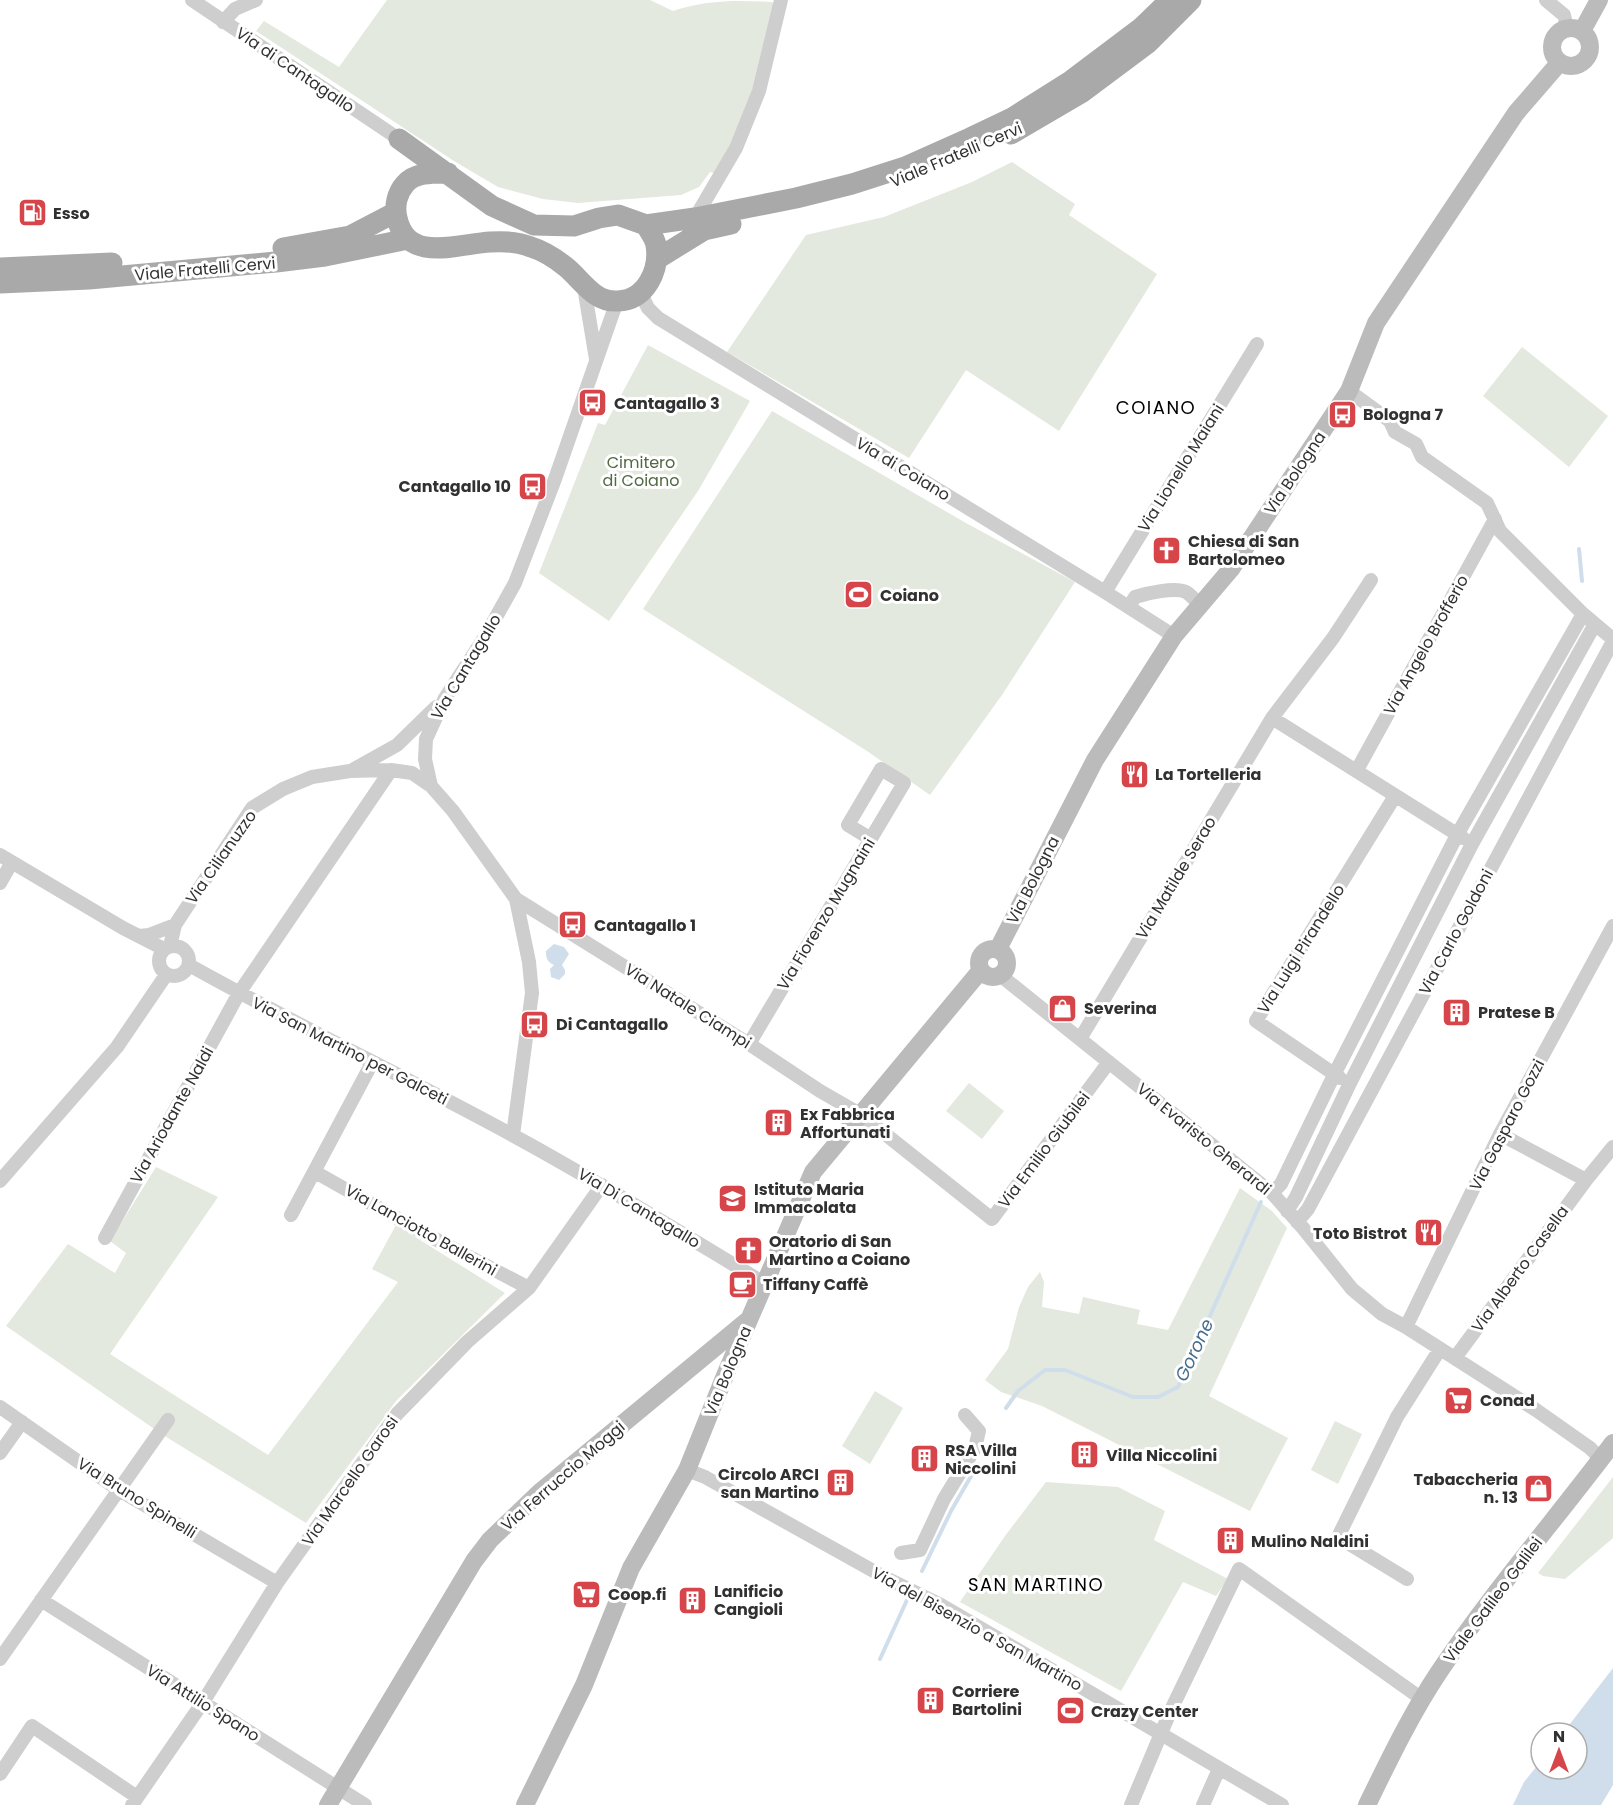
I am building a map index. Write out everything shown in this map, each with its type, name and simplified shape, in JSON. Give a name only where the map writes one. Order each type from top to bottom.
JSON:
[{"type":"main road","name":"Viale Fratelli Cervi","points":[[399,139],[492,206],[534,225],[574,226],[618,215],[646,225],[695,218],[796,198],[852,184],[905,166],[970,138],[1012,118],[1072,80],[1141,28],[1170,0]]},
{"type":"main road","name":"Viale Fratelli Cervi","points":[[657,259],[704,230],[795,212],[908,179],[1016,131],[1082,93],[1148,43],[1191,0]]},
{"type":"main road","points":[[399,139],[406,182]]},
{"type":"main road","points":[[448,173],[424,173],[406,182],[397,196],[396,212],[401,229],[408,238],[419,246],[431,249],[491,242],[510,242],[530,246],[550,255],[568,268],[584,287],[601,297],[617,301],[641,294],[651,279],[657,259],[656,242],[646,225]]},
{"type":"main road","name":"Viale Fratelli Cervi","points":[[0,268],[89,265],[278,249],[350,236],[396,212]]},
{"type":"main road","name":"Viale Fratelli Cervi","points":[[0,283],[89,279],[276,262],[324,256],[408,238]]},
{"type":"street","name":"Via di Cantagallo","points":[[183,0],[195,2],[399,139]]},
{"type":"street","points":[[223,22],[235,9],[256,0]]},
{"type":"street","points":[[695,218],[736,148],[759,91],[781,0]]},
{"type":"street","points":[[1546,0],[1564,15],[1574,30],[1588,39],[1590,50],[1585,59],[1571,65],[1560,62],[1554,54],[1553,43],[1558,34],[1574,30],[1599,0]]},
{"type":"street","name":"Via Bologna","points":[[525,1805],[584,1685],[631,1568],[687,1470],[764,1283],[813,1172],[981,970],[979,960],[981,956],[988,950],[998,949],[1095,760],[1174,636],[1231,569],[1349,391],[1376,323],[1516,114],[1560,62]]},
{"type":"street","name":"Via Cantagallo","points":[[584,287],[596,364]]},
{"type":"street","name":"Via di Coiano","points":[[641,294],[648,308],[658,318],[1105,591],[1174,636]]},
{"type":"street","name":"Via Cantagallo","points":[[431,786],[425,759],[426,740],[445,698],[486,635],[515,583],[617,301]]},
{"type":"street","name":"Via Lionello Maiani","points":[[1105,591],[1257,344]]},
{"type":"street","points":[[1349,391],[1390,421],[1395,432],[1416,444],[1422,457],[1488,503],[1500,531],[1583,614],[1613,640]]},
{"type":"street","name":"Via Angelo Brofferio","points":[[1357,771],[1496,519]]},
{"type":"street","name":"Via Matilde Serao","points":[[1080,1039],[1272,718],[1333,638],[1371,580]]},
{"type":"street","points":[[1129,607],[1135,597],[1176,590],[1185,591],[1201,606]]},
{"type":"street","points":[[1272,1193],[1281,1184],[1334,1074],[1457,835],[1583,614]]},
{"type":"street","name":"Via Carlo Goldoni","points":[[1287,1211],[1472,844],[1595,624]]},
{"type":"street","name":"Via Carlo Goldoni","points":[[1297,1222],[1308,1209],[1613,640]]},
{"type":"street","points":[[350,771],[397,746],[445,698]]},
{"type":"street","points":[[1272,718],[1457,835]]},
{"type":"street","name":"Via Fiorenzo Mugnaini","points":[[749,1044],[871,839],[904,783],[881,769],[848,825],[871,839]]},
{"type":"street","name":"Via Cilianuzzo","points":[[0,1181],[117,1047],[163,971],[159,957],[167,948],[174,925],[252,808],[283,789],[312,777],[350,771],[391,770],[412,773],[431,786]]},
{"type":"street","name":"Via Ariodante Naldi","points":[[105,1238],[239,993],[391,770]]},
{"type":"street","points":[[431,786],[453,811],[516,898],[529,962],[532,993],[513,1135]]},
{"type":"street","name":"Via Luigi Pirandello","points":[[1334,1074],[1256,1021],[1395,796]]},
{"type":"street","name":"Via Carlo Goldoni","points":[[1457,835],[1472,844]]},
{"type":"street","points":[[0,883],[6,859],[139,936],[167,948],[175,946],[188,955],[189,965],[180,975],[163,971]]},
{"type":"street","name":"Via Natale Ciampi","points":[[516,898],[860,1114]]},
{"type":"street","points":[[139,936],[149,935],[174,925]]},
{"type":"street","name":"Via Gasparo Gozzi","points":[[1406,1327],[1500,1134],[1613,926]]},
{"type":"street","points":[[981,970],[987,976],[1000,975],[1006,969],[1007,961],[998,949]]},
{"type":"street","name":"Via San Martino per Galceti","points":[[189,965],[513,1135]]},
{"type":"street","name":"Via Evaristo Gherardi","points":[[1000,975],[1272,1193],[1352,1289],[1382,1314],[1536,1410],[1590,1448],[1601,1459]]},
{"type":"street","name":"Via Emilio Giubilei","points":[[860,1114],[992,1219],[1109,1062]]},
{"type":"street","points":[[291,1215],[372,1063]]},
{"type":"street","points":[[1334,1074],[1350,1083]]},
{"type":"street","points":[[1500,1134],[1586,1180]]},
{"type":"street","name":"Via Di Cantagallo","points":[[513,1135],[602,1185],[764,1283]]},
{"type":"street","name":"Via Alberto Casella","points":[[1455,1359],[1586,1180],[1613,1147]]},
{"type":"street","name":"Via Lanciotto Ballerini","points":[[315,1172],[418,1230],[529,1288]]},
{"type":"street","name":"Via Marcello Garosi","points":[[135,1801],[203,1702],[277,1583],[397,1414],[466,1342],[529,1288],[602,1185]]},
{"type":"street","name":"Via Ferruccio Moggi","points":[[328,1805],[474,1561],[490,1540],[539,1493],[750,1318]]},
{"type":"street","points":[[1407,1579],[1338,1537],[1397,1417],[1440,1349]]},
{"type":"street","points":[[700,1359],[717,1363],[726,1373]]},
{"type":"street","name":"Via Bruno Spinelli","points":[[0,1407],[119,1490],[277,1583]]},
{"type":"street","points":[[901,1553],[920,1550],[944,1499],[975,1448],[979,1431],[965,1414]]},
{"type":"street","points":[[0,1659],[168,1419]]},
{"type":"street","points":[[0,1453],[22,1422]]},
{"type":"street","name":"Viale Galileo Galilei","points":[[1367,1805],[1439,1671],[1613,1443]]},
{"type":"street","name":"Via del Bisenzio a San Martino","points":[[687,1470],[705,1477],[886,1578],[941,1605],[1282,1805]]},
{"type":"street","points":[[1131,1805],[1161,1734],[1239,1569],[1422,1699]]},
{"type":"street","name":"Via Attilio Spano","points":[[41,1600],[365,1805]]},
{"type":"street","points":[[0,1774],[32,1726],[135,1801]]},
{"type":"street","name":"Viale Galileo Galilei","points":[[1380,1805],[1386,1766]]},
{"type":"street","points":[[1203,1805],[1220,1769]]},
{"type":"green space","points":[[387,0],[650,0],[673,11],[721,2],[772,2],[775,6],[752,92],[736,133],[714,173],[710,172],[699,187],[681,195],[578,203],[543,199],[498,187],[454,161],[256,31],[264,21],[339,67]]},
{"type":"green space","points":[[1012,162],[1075,204],[1069,215],[1157,274],[1059,431],[966,370],[909,458],[727,352],[806,235],[884,217],[972,182]]},
{"type":"green space","name":"Cimitero di Coiano","points":[[648,345],[750,401],[698,491],[609,621],[539,573],[598,423],[605,425]]},
{"type":"green space","points":[[1522,347],[1608,416],[1569,467],[1483,396]]},
{"type":"green space","name":"Coiano","points":[[772,411],[966,523],[1075,582],[1002,695],[930,795],[867,751],[643,609]]},
{"type":"green space","points":[[969,1083],[1004,1111],[982,1139],[946,1111]]},
{"type":"green space","points":[[156,1167],[218,1197],[110,1354],[268,1455],[398,1282],[372,1269],[396,1225],[505,1293],[396,1401],[306,1523],[163,1435],[6,1326],[68,1244],[115,1273],[126,1253],[110,1241]]},
{"type":"green space","points":[[1240,1188],[1272,1211],[1287,1228],[1209,1396],[1288,1438],[1250,1511],[1042,1406],[1001,1392],[985,1380],[1008,1349],[1019,1307],[1028,1287],[1040,1272],[1044,1282],[1042,1307],[1079,1314],[1083,1297],[1140,1310],[1137,1324],[1168,1330]]},
{"type":"green space","points":[[875,1391],[903,1408],[870,1464],[842,1446]]},
{"type":"green space","points":[[1335,1421],[1362,1434],[1338,1484],[1311,1470]]},
{"type":"green space","points":[[1613,1477],[1613,1538],[1565,1579],[1543,1576],[1538,1573]]},
{"type":"green space","points":[[1046,1482],[1118,1487],[1165,1511],[1154,1540],[1228,1579],[1216,1596],[1183,1582],[1121,1691],[960,1602],[1005,1536]]},
{"type":"water","points":[[554,944],[564,947],[569,954],[562,965],[565,974],[559,980],[551,977],[550,969],[554,965],[548,961],[546,956],[546,951]]},
{"type":"water","points":[[1613,1668],[1613,1785],[1601,1805],[1513,1805],[1529,1776],[1529,1781],[1589,1781],[1589,1721],[1572,1721]]},
{"type":"waterway","name":"Gorone","points":[[1579,549],[1582,581]]},
{"type":"waterway","name":"Gorone","points":[[1006,1408],[1018,1391],[1045,1370],[1065,1370],[1133,1397],[1158,1397],[1178,1387],[1261,1202]]},
{"type":"waterway","name":"Gorone","points":[[922,1571],[951,1511],[978,1464]]},
{"type":"waterway","name":"Gorone","points":[[880,1659],[907,1600]]},
{"type":"place","name":"Esso","points":[[32,213]]},
{"type":"place","name":"Cantagallo 3","points":[[593,403]]},
{"type":"place","name":"Bologna 7","points":[[1342,414]]},
{"type":"place","name":"Cantagallo 10","points":[[532,486]]},
{"type":"place","name":"Chiesa di San Bartolomeo","points":[[1167,550]]},
{"type":"place","name":"Coiano","points":[[859,595]]},
{"type":"place","name":"La Tortelleria","points":[[1134,774]]},
{"type":"place","name":"Cantagallo 1","points":[[573,925]]},
{"type":"place","name":"Severina","points":[[1063,1008]]},
{"type":"place","name":"Pratese B","points":[[1457,1012]]},
{"type":"place","name":"Di Cantagallo","points":[[535,1024]]},
{"type":"place","name":"Ex Fabbrica Affortunati","points":[[779,1123]]},
{"type":"place","name":"Istituto Maria Immacolata","points":[[733,1198]]},
{"type":"place","name":"Toto Bistrot","points":[[1428,1233]]},
{"type":"place","name":"Oratorio di San Martino a Coiano","points":[[748,1250]]},
{"type":"place","name":"Tiffany Caffè","points":[[742,1284]]},
{"type":"place","name":"Conad","points":[[1459,1400]]},
{"type":"place","name":"Villa Niccolini","points":[[1085,1455]]},
{"type":"place","name":"RSA Villa Niccolini","points":[[924,1459]]},
{"type":"place","name":"Circolo ARCI san Martino","points":[[840,1483]]},
{"type":"place","name":"Tabaccheria n. 13","points":[[1539,1488]]},
{"type":"place","name":"Mulino Naldini","points":[[1230,1541]]},
{"type":"place","name":"Coop.fi","points":[[587,1594]]},
{"type":"place","name":"Lanificio Cangioli","points":[[693,1600]]},
{"type":"place","name":"Corriere Bartolini","points":[[931,1700]]},
{"type":"place","name":"Crazy Center","points":[[1070,1711]]},
{"type":"district","name":"COIANO","points":[[1156,407]]},
{"type":"district","name":"SAN MARTINO","points":[[1036,1584]]}]
